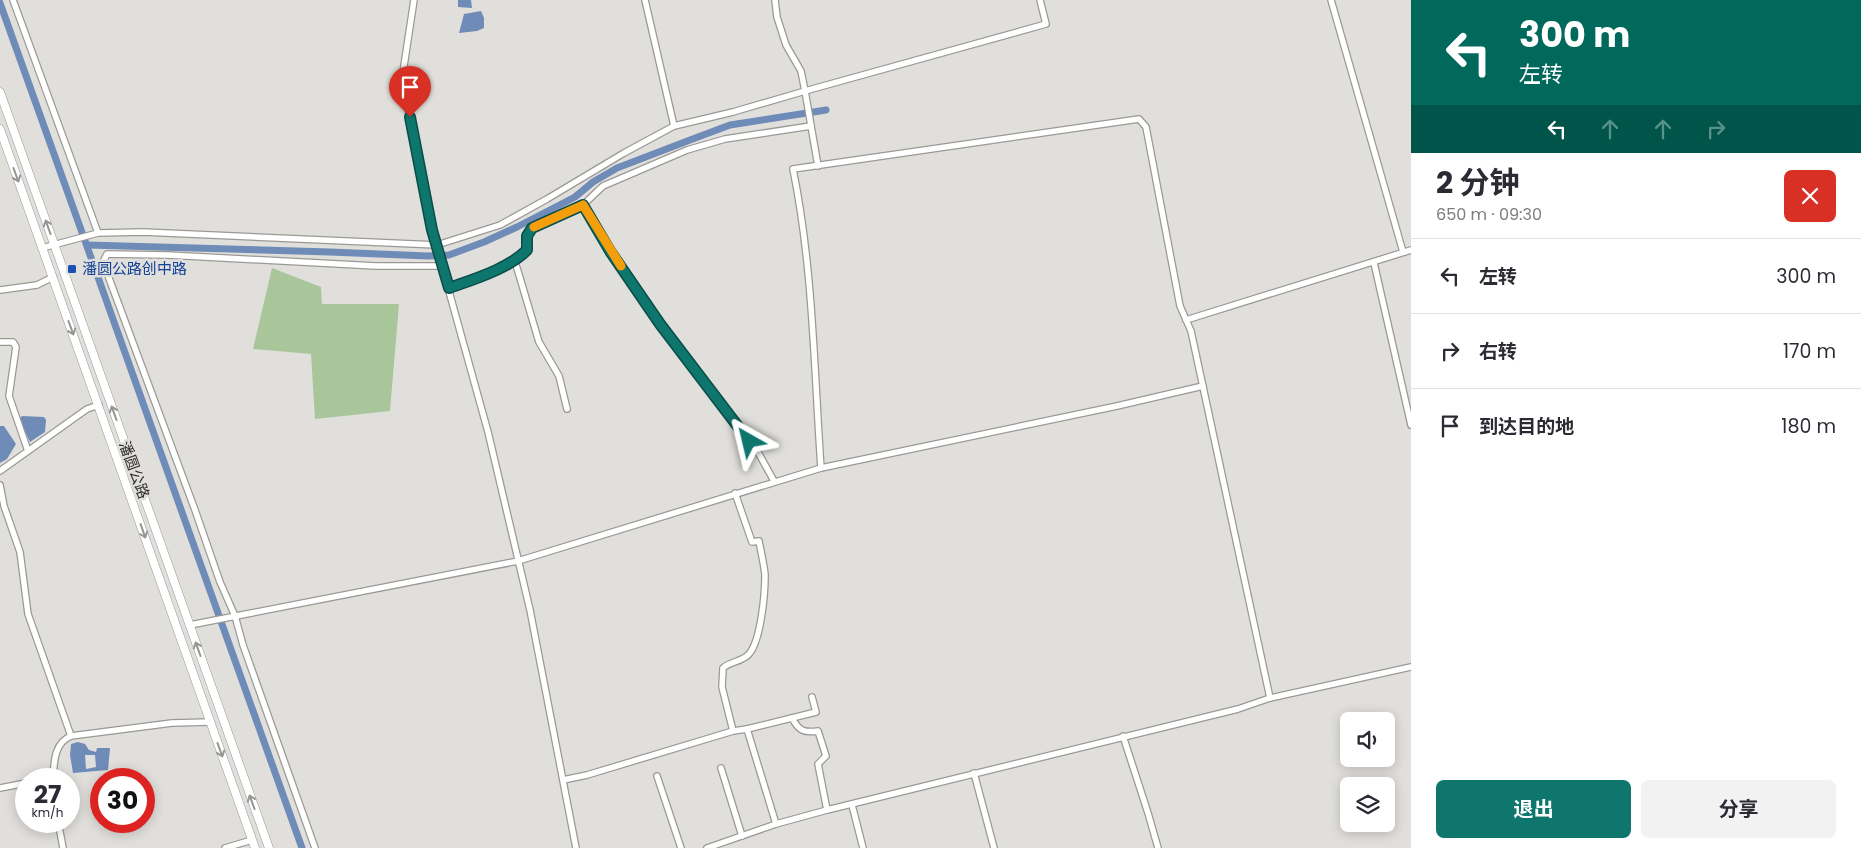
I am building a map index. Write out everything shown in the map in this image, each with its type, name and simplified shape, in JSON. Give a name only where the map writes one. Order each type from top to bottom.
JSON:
[{"type":"main road","name":"潘圆公路","points":[[0,92],[269,848]]},
{"type":"main road","name":"潘圆公路","points":[[0,129],[254,844]]},
{"type":"street","points":[[13,0],[98,233]]},
{"type":"street","points":[[414,0],[402,79],[432,230],[438,246],[488,432],[530,610],[576,848]]},
{"type":"street","points":[[645,0],[674,126]]},
{"type":"street","points":[[775,0],[777,17],[786,45],[802,70],[818,166]]},
{"type":"street","points":[[42,248],[98,233],[143,232],[438,246],[500,225],[547,200],[624,153],[674,126],[733,112],[1046,24],[1040,0]]},
{"type":"street","points":[[1332,0],[1403,252]]},
{"type":"street","points":[[821,468],[807,263],[801,209],[793,169],[1139,120],[1146,127],[1180,306],[1191,330],[1270,698]]},
{"type":"street","points":[[449,288],[493,271],[513,260],[527,250],[527,236],[532,228],[583,205],[603,186],[688,150],[725,139],[811,126]]},
{"type":"street","points":[[583,205],[610,251],[660,324],[759,454],[774,481]]},
{"type":"street","points":[[1186,320],[1411,250]]},
{"type":"street","points":[[315,848],[192,501],[103,262],[108,254],[167,255],[376,266],[443,265]]},
{"type":"street","points":[[513,260],[539,342],[559,376],[567,409]]},
{"type":"street","points":[[1374,262],[1411,425]]},
{"type":"street","points":[[0,290],[37,285],[53,277]]},
{"type":"street","points":[[0,342],[13,342],[16,347],[10,396],[28,451]]},
{"type":"street","points":[[190,625],[518,561],[734,493],[821,468],[1117,406],[1203,386]]},
{"type":"street","points":[[0,471],[88,409],[99,405]]},
{"type":"street","points":[[0,485],[4,506],[20,552],[28,614],[71,736]]},
{"type":"street","points":[[733,730],[722,687],[723,668],[728,664],[742,660],[749,655],[753,648],[761,615],[765,574],[758,541],[752,542],[734,493]]},
{"type":"street","points":[[707,848],[776,824],[827,810],[1238,709],[1270,698],[1411,667]]},
{"type":"street","points":[[563,780],[587,775],[733,730],[747,729],[816,712],[812,698]]},
{"type":"street","points":[[792,718],[800,730],[806,733],[818,731],[826,756],[818,764],[827,810]]},
{"type":"street","points":[[53,768],[59,744],[71,736],[172,723],[210,722]]},
{"type":"street","points":[[747,729],[776,824]]},
{"type":"street","points":[[1123,736],[1158,848]]},
{"type":"street","points":[[721,768],[742,836]]},
{"type":"street","points":[[974,773],[994,848]]},
{"type":"street","points":[[657,776],[681,848]]},
{"type":"street","points":[[0,788],[15,785]]},
{"type":"street","points":[[852,805],[863,848]]},
{"type":"street","points":[[60,833],[62,848]]},
{"type":"street","points":[[225,848],[254,844]]},
{"type":"green space","points":[[272,268],[321,287],[322,304],[399,304],[390,411],[315,419],[311,354],[253,349]]},
{"type":"water","points":[[458,0],[471,0],[472,8],[458,7]]},
{"type":"water","points":[[481,11],[484,18],[484,28],[477,31],[459,33],[464,14]]},
{"type":"water","points":[[22,416],[44,417],[46,420],[45,432],[30,442],[19,419]]},
{"type":"water","points":[[0,426],[4,426],[16,444],[7,459],[0,463]]},
{"type":"water","points":[[78,742],[85,744],[89,750],[96,752],[97,748],[110,748],[108,768],[91,768],[96,767],[95,755],[85,755],[86,769],[90,768],[90,772],[80,772],[80,768],[72,768],[70,755],[71,744]]},
{"type":"waterway","points":[[0,3],[302,848]]},
{"type":"waterway","points":[[87,245],[428,256],[449,255],[517,227],[575,197],[593,182],[617,168],[730,125],[826,110]]},
{"type":"slow traffic","points":[[534,227],[583,205],[621,266]]},
{"type":"place","name":"潘圆公路创中路","points":[[72,269]]},
{"type":"route","points":[[410,117],[432,230],[449,288],[493,271],[513,260],[527,250],[527,236],[532,228],[583,205],[610,251],[660,324],[749,441]]}]
